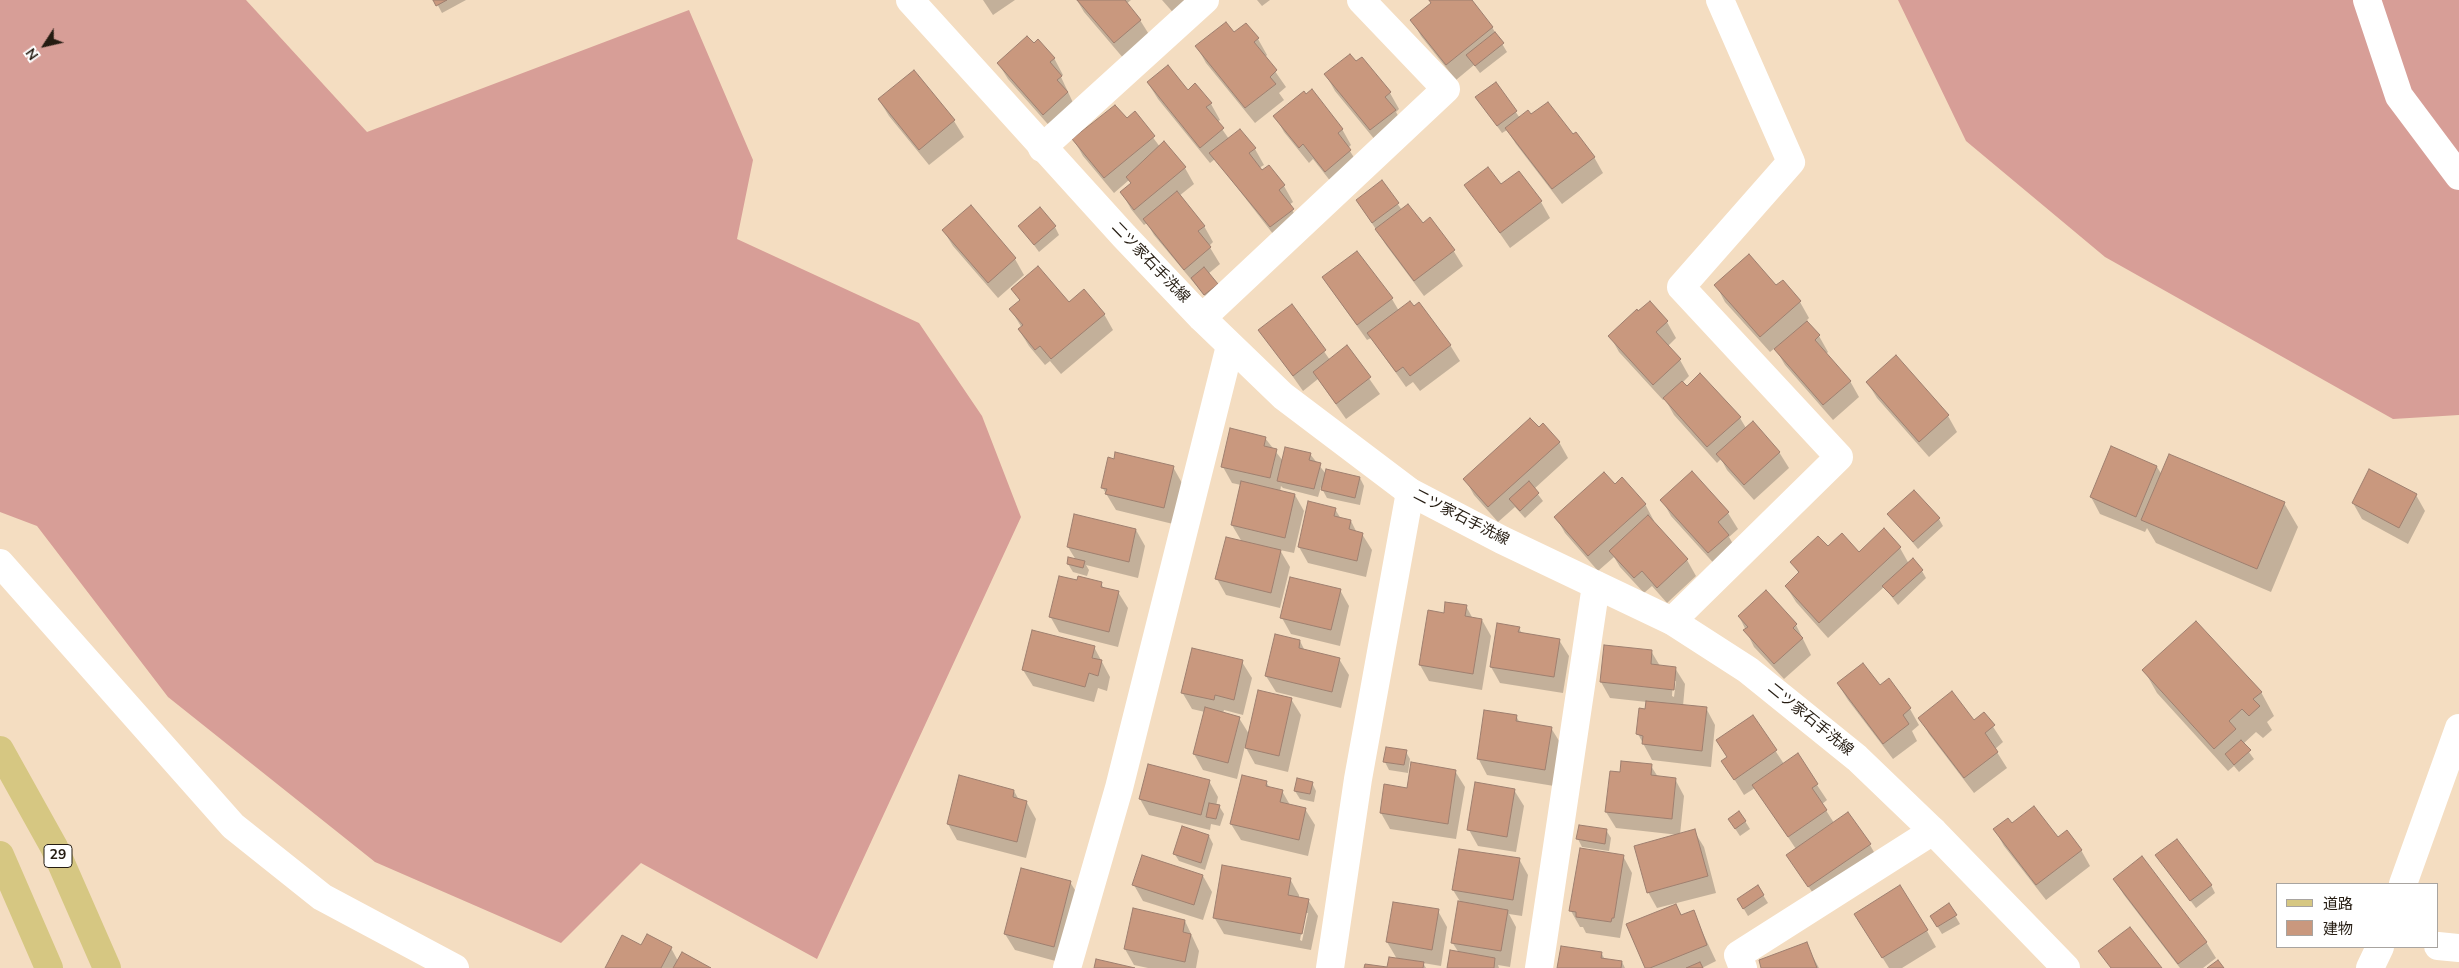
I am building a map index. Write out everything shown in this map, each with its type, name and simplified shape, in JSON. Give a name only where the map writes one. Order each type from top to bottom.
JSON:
[{"type":"main road","name":"29","points":[[0,750],[54,847],[107,968]]},
{"type":"main road","points":[[0,855],[49,968]]},
{"type":"street","name":"二ツ家石手洗線","points":[[910,0],[1042,148],[1202,318],[1283,396],[1410,492],[1502,540],[1672,621],[1748,670],[1857,758],[1933,831],[2066,968]]},
{"type":"street","points":[[1042,148],[1205,0]]},
{"type":"street","points":[[1202,318],[1446,89],[1361,0]]},
{"type":"street","points":[[1672,621],[1839,458],[1681,287],[1791,162],[1720,0]]},
{"type":"street","points":[[2367,0],[2399,96],[2459,176]]},
{"type":"street","points":[[1067,968],[1120,788],[1230,346]]},
{"type":"street","points":[[1330,968],[1358,779],[1410,492]]},
{"type":"street","points":[[0,563],[233,826],[322,897],[455,968]]},
{"type":"street","points":[[1539,968],[1596,585]]},
{"type":"street","points":[[2403,883],[2459,728]]},
{"type":"street","points":[[1743,968],[1738,954],[1933,831]]},
{"type":"street","points":[[2439,946],[2459,948]]},
{"type":"street","points":[[2370,968],[2380,948]]},
{"type":"shaded area","points":[[0,0],[246,0],[367,132],[689,10],[753,160],[737,239],[919,323],[982,416],[1021,517],[817,959],[641,863],[561,943],[375,862],[168,697],[37,526],[0,512]]},
{"type":"shaded area","points":[[1898,0],[2459,0],[2459,415],[2393,419],[2105,257],[1966,141]]},
{"type":"building","points":[[433,0],[447,0],[436,6]]},
{"type":"building","points":[[1077,0],[1125,0],[1141,20],[1114,43]]},
{"type":"building","points":[[1429,0],[1472,0],[1493,27],[1446,65],[1410,20],[1431,3]]},
{"type":"building","points":[[1226,22],[1234,32],[1246,23],[1259,38],[1254,42],[1277,70],[1270,77],[1276,84],[1245,108],[1195,46]]},
{"type":"building","points":[[1495,32],[1504,43],[1475,66],[1466,55]]},
{"type":"building","points":[[1027,36],[1034,43],[1038,39],[1055,58],[1050,62],[1062,76],[1057,80],[1068,92],[1043,115],[997,63]]},
{"type":"building","points":[[1350,54],[1356,61],[1362,57],[1391,92],[1385,97],[1396,110],[1370,130],[1324,74]]},
{"type":"building","points":[[1168,65],[1188,90],[1195,83],[1212,103],[1206,107],[1224,128],[1200,148],[1147,82]]},
{"type":"building","points":[[914,70],[955,120],[919,150],[878,99]]},
{"type":"building","points":[[1496,82],[1517,111],[1497,126],[1475,97]]},
{"type":"building","points":[[1312,89],[1343,129],[1338,133],[1351,150],[1325,172],[1303,144],[1299,148],[1273,116],[1304,91],[1306,94]]},
{"type":"building","points":[[1548,102],[1573,134],[1576,132],[1595,157],[1552,189],[1505,128],[1528,110],[1531,114]]},
{"type":"building","points":[[1115,105],[1127,118],[1135,111],[1155,136],[1104,178],[1072,139]]},
{"type":"building","points":[[1240,129],[1256,148],[1249,153],[1262,170],[1269,165],[1285,185],[1279,190],[1294,209],[1270,227],[1209,153]]},
{"type":"building","points":[[1164,141],[1186,167],[1134,210],[1120,192],[1131,183],[1126,177]]},
{"type":"building","points":[[1488,167],[1501,184],[1519,171],[1542,201],[1500,233],[1464,185]]},
{"type":"building","points":[[1382,180],[1399,203],[1372,223],[1356,200]]},
{"type":"building","points":[[1177,191],[1205,226],[1198,231],[1211,247],[1184,270],[1143,219]]},
{"type":"building","points":[[1408,204],[1423,223],[1430,217],[1455,250],[1414,281],[1375,229]]},
{"type":"building","points":[[971,205],[1016,258],[988,283],[942,230]]},
{"type":"building","points":[[1040,207],[1056,226],[1034,245],[1018,226]]},
{"type":"building","points":[[1357,251],[1393,298],[1357,325],[1322,277]]},
{"type":"building","points":[[1749,254],[1776,285],[1783,280],[1801,301],[1760,337],[1714,285]]},
{"type":"building","points":[[1038,266],[1069,302],[1084,289],[1105,314],[1051,359],[1040,346],[1035,350],[1018,329],[1023,325],[1009,309],[1020,300],[1011,289]]},
{"type":"building","points":[[1204,267],[1218,284],[1204,295],[1191,278]]},
{"type":"building","points":[[1410,301],[1414,306],[1419,302],[1451,345],[1410,376],[1403,367],[1396,372],[1367,333]]},
{"type":"building","points":[[1650,301],[1668,321],[1656,332],[1681,359],[1653,385],[1608,336],[1637,309],[1638,311]]},
{"type":"building","points":[[1292,304],[1326,350],[1293,376],[1258,330]]},
{"type":"building","points":[[1807,321],[1820,335],[1815,340],[1851,381],[1823,405],[1774,349]]},
{"type":"building","points":[[1347,345],[1371,377],[1336,404],[1313,372]]},
{"type":"building","points":[[1896,355],[1949,415],[1919,442],[1866,382]]},
{"type":"building","points":[[1700,373],[1741,417],[1707,447],[1663,398],[1682,381],[1687,386]]},
{"type":"building","points":[[1530,418],[1539,427],[1543,423],[1560,442],[1488,507],[1463,479]]},
{"type":"building","points":[[1753,421],[1780,452],[1744,485],[1716,454]]},
{"type":"building","points":[[1230,428],[1266,437],[1264,446],[1277,449],[1270,478],[1221,467]]},
{"type":"building","points":[[2111,446],[2157,466],[2136,517],[2090,497]]},
{"type":"building","points":[[1285,447],[1311,453],[1309,460],[1321,463],[1314,489],[1277,481]]},
{"type":"building","points":[[1115,452],[1174,466],[1164,508],[1105,494],[1107,489],[1101,488],[1108,457],[1114,459]]},
{"type":"building","points":[[2169,454],[2285,502],[2257,569],[2141,520]]},
{"type":"building","points":[[1326,469],[1360,477],[1355,498],[1321,490]]},
{"type":"building","points":[[2369,469],[2417,494],[2399,528],[2352,503]]},
{"type":"building","points":[[1692,471],[1729,512],[1718,522],[1729,535],[1708,553],[1660,500]]},
{"type":"building","points":[[1604,472],[1615,484],[1622,477],[1646,504],[1588,556],[1554,517]]},
{"type":"building","points":[[1241,481],[1295,494],[1285,538],[1231,525]]},
{"type":"building","points":[[1529,481],[1539,493],[1520,511],[1509,499]]},
{"type":"building","points":[[1914,490],[1940,518],[1913,542],[1887,514]]},
{"type":"building","points":[[1308,501],[1336,508],[1334,516],[1351,520],[1349,529],[1363,533],[1357,561],[1298,547]]},
{"type":"building","points":[[1074,514],[1136,529],[1129,562],[1067,547]]},
{"type":"building","points":[[1648,515],[1688,559],[1657,588],[1642,571],[1634,578],[1609,551]]},
{"type":"building","points":[[1884,528],[1901,547],[1819,623],[1785,586],[1799,572],[1790,562],[1818,536],[1828,546],[1842,533],[1859,552]]},
{"type":"building","points":[[1226,537],[1281,550],[1271,593],[1215,579]]},
{"type":"building","points":[[1068,557],[1085,561],[1083,568],[1067,564]]},
{"type":"building","points":[[1913,558],[1923,570],[1893,597],[1882,586]]},
{"type":"building","points":[[1059,576],[1077,580],[1078,576],[1102,582],[1101,587],[1119,591],[1109,632],[1049,617]]},
{"type":"building","points":[[1290,577],[1341,589],[1331,630],[1280,618]]},
{"type":"building","points":[[1766,590],[1797,624],[1793,628],[1803,638],[1774,664],[1743,630],[1748,627],[1738,616]]},
{"type":"building","points":[[1445,602],[1467,605],[1465,616],[1482,619],[1473,674],[1419,665],[1428,610],[1444,613]]},
{"type":"building","points":[[2196,621],[2262,692],[2253,699],[2260,706],[2249,716],[2242,709],[2229,721],[2236,729],[2214,749],[2142,670]]},
{"type":"building","points":[[1497,623],[1520,627],[1518,632],[1560,639],[1554,677],[1490,667]]},
{"type":"building","points":[[1032,630],[1095,646],[1092,658],[1102,660],[1098,676],[1089,673],[1085,687],[1022,670]]},
{"type":"building","points":[[1275,634],[1300,640],[1299,648],[1340,658],[1332,692],[1265,676]]},
{"type":"building","points":[[1604,645],[1652,650],[1651,664],[1676,667],[1674,690],[1600,682]]},
{"type":"building","points":[[1192,648],[1243,660],[1234,700],[1215,695],[1214,700],[1181,693]]},
{"type":"building","points":[[1863,663],[1880,685],[1889,678],[1911,708],[1903,715],[1909,724],[1883,744],[1837,683]]},
{"type":"building","points":[[1258,690],[1292,698],[1279,756],[1245,748]]},
{"type":"building","points":[[1952,691],[1974,720],[1984,712],[1995,725],[1985,733],[1998,752],[1964,778],[1918,718]]},
{"type":"building","points":[[1646,701],[1707,707],[1702,751],[1642,744],[1643,736],[1636,734],[1639,708],[1645,709]]},
{"type":"building","points":[[1205,707],[1240,717],[1228,763],[1193,754]]},
{"type":"building","points":[[1484,710],[1517,715],[1516,721],[1552,727],[1545,770],[1477,759]]},
{"type":"building","points":[[1753,715],[1777,750],[1734,780],[1721,761],[1727,757],[1716,740]]},
{"type":"building","points":[[2241,740],[2251,750],[2234,765],[2225,754]]},
{"type":"building","points":[[1386,747],[1407,750],[1404,765],[1383,762]]},
{"type":"building","points":[[1798,753],[1818,784],[1812,788],[1827,810],[1788,837],[1752,785]]},
{"type":"building","points":[[1621,761],[1652,764],[1651,775],[1676,778],[1672,819],[1605,812],[1610,771],[1620,772]]},
{"type":"building","points":[[1411,762],[1456,770],[1448,824],[1380,813],[1384,784],[1407,788]]},
{"type":"building","points":[[1148,764],[1210,780],[1201,815],[1139,799]]},
{"type":"building","points":[[959,775],[1014,790],[1013,797],[1027,801],[1017,842],[947,824]]},
{"type":"building","points":[[1242,775],[1267,781],[1266,786],[1283,790],[1280,802],[1306,808],[1299,840],[1230,824]]},
{"type":"building","points":[[1297,778],[1313,782],[1310,794],[1294,791]]},
{"type":"building","points":[[1475,782],[1515,789],[1507,837],[1467,830]]},
{"type":"building","points":[[1209,803],[1220,805],[1216,819],[1206,817]]},
{"type":"building","points":[[2034,806],[2058,837],[2067,830],[2082,850],[2036,885],[1993,829],[2008,818],[2012,823]]},
{"type":"building","points":[[1739,811],[1746,821],[1735,829],[1728,819]]},
{"type":"building","points":[[1848,812],[1871,844],[1808,887],[1786,855]]},
{"type":"building","points":[[1579,825],[1607,829],[1605,844],[1576,839]]},
{"type":"building","points":[[1182,826],[1209,835],[1201,863],[1173,854]]},
{"type":"building","points":[[1695,829],[1708,876],[1647,893],[1634,846]]},
{"type":"building","points":[[2177,839],[2212,885],[2190,901],[2155,855]]},
{"type":"building","points":[[1580,848],[1624,855],[1614,918],[1612,918],[1611,922],[1576,917],[1576,912],[1569,911]]},
{"type":"building","points":[[1459,849],[1520,858],[1513,900],[1452,890]]},
{"type":"building","points":[[1142,855],[1203,875],[1194,905],[1132,885]]},
{"type":"building","points":[[2142,856],[2207,942],[2178,964],[2113,879]]},
{"type":"building","points":[[1222,865],[1291,878],[1288,895],[1309,899],[1302,934],[1213,918]]},
{"type":"building","points":[[1021,868],[1071,881],[1054,947],[1004,934]]},
{"type":"building","points":[[1758,885],[1764,895],[1743,909],[1737,899]]},
{"type":"building","points":[[1900,885],[1928,930],[1882,958],[1854,914]]},
{"type":"building","points":[[1458,901],[1508,910],[1501,951],[1451,943]]},
{"type":"building","points":[[1393,902],[1439,909],[1432,950],[1386,942]]},
{"type":"building","points":[[1949,903],[1957,915],[1937,927],[1930,916]]},
{"type":"building","points":[[1676,904],[1681,915],[1694,910],[1707,945],[1650,968],[1645,968],[1626,924]]},
{"type":"building","points":[[1133,908],[1185,920],[1183,932],[1191,934],[1185,962],[1124,949]]},
{"type":"building","points":[[2130,927],[2162,968],[2111,968],[2098,951]]},
{"type":"building","points":[[647,934],[672,947],[661,968],[605,968],[622,935],[641,945]]},
{"type":"building","points":[[1807,942],[1817,968],[1761,968],[1759,960]]},
{"type":"building","points":[[1561,946],[1602,952],[1601,958],[1622,961],[1621,968],[1557,968]]},
{"type":"building","points":[[1450,950],[1495,958],[1494,968],[1447,968]]},
{"type":"building","points":[[682,952],[711,968],[673,968]]},
{"type":"building","points":[[1389,957],[1424,962],[1423,968],[1364,968],[1365,964],[1387,967]]},
{"type":"building","points":[[1096,959],[1135,968],[1094,968]]},
{"type":"building","points":[[2218,960],[2224,968],[2207,968]]},
{"type":"building","points":[[1700,962],[1703,968],[1686,968]]}]
